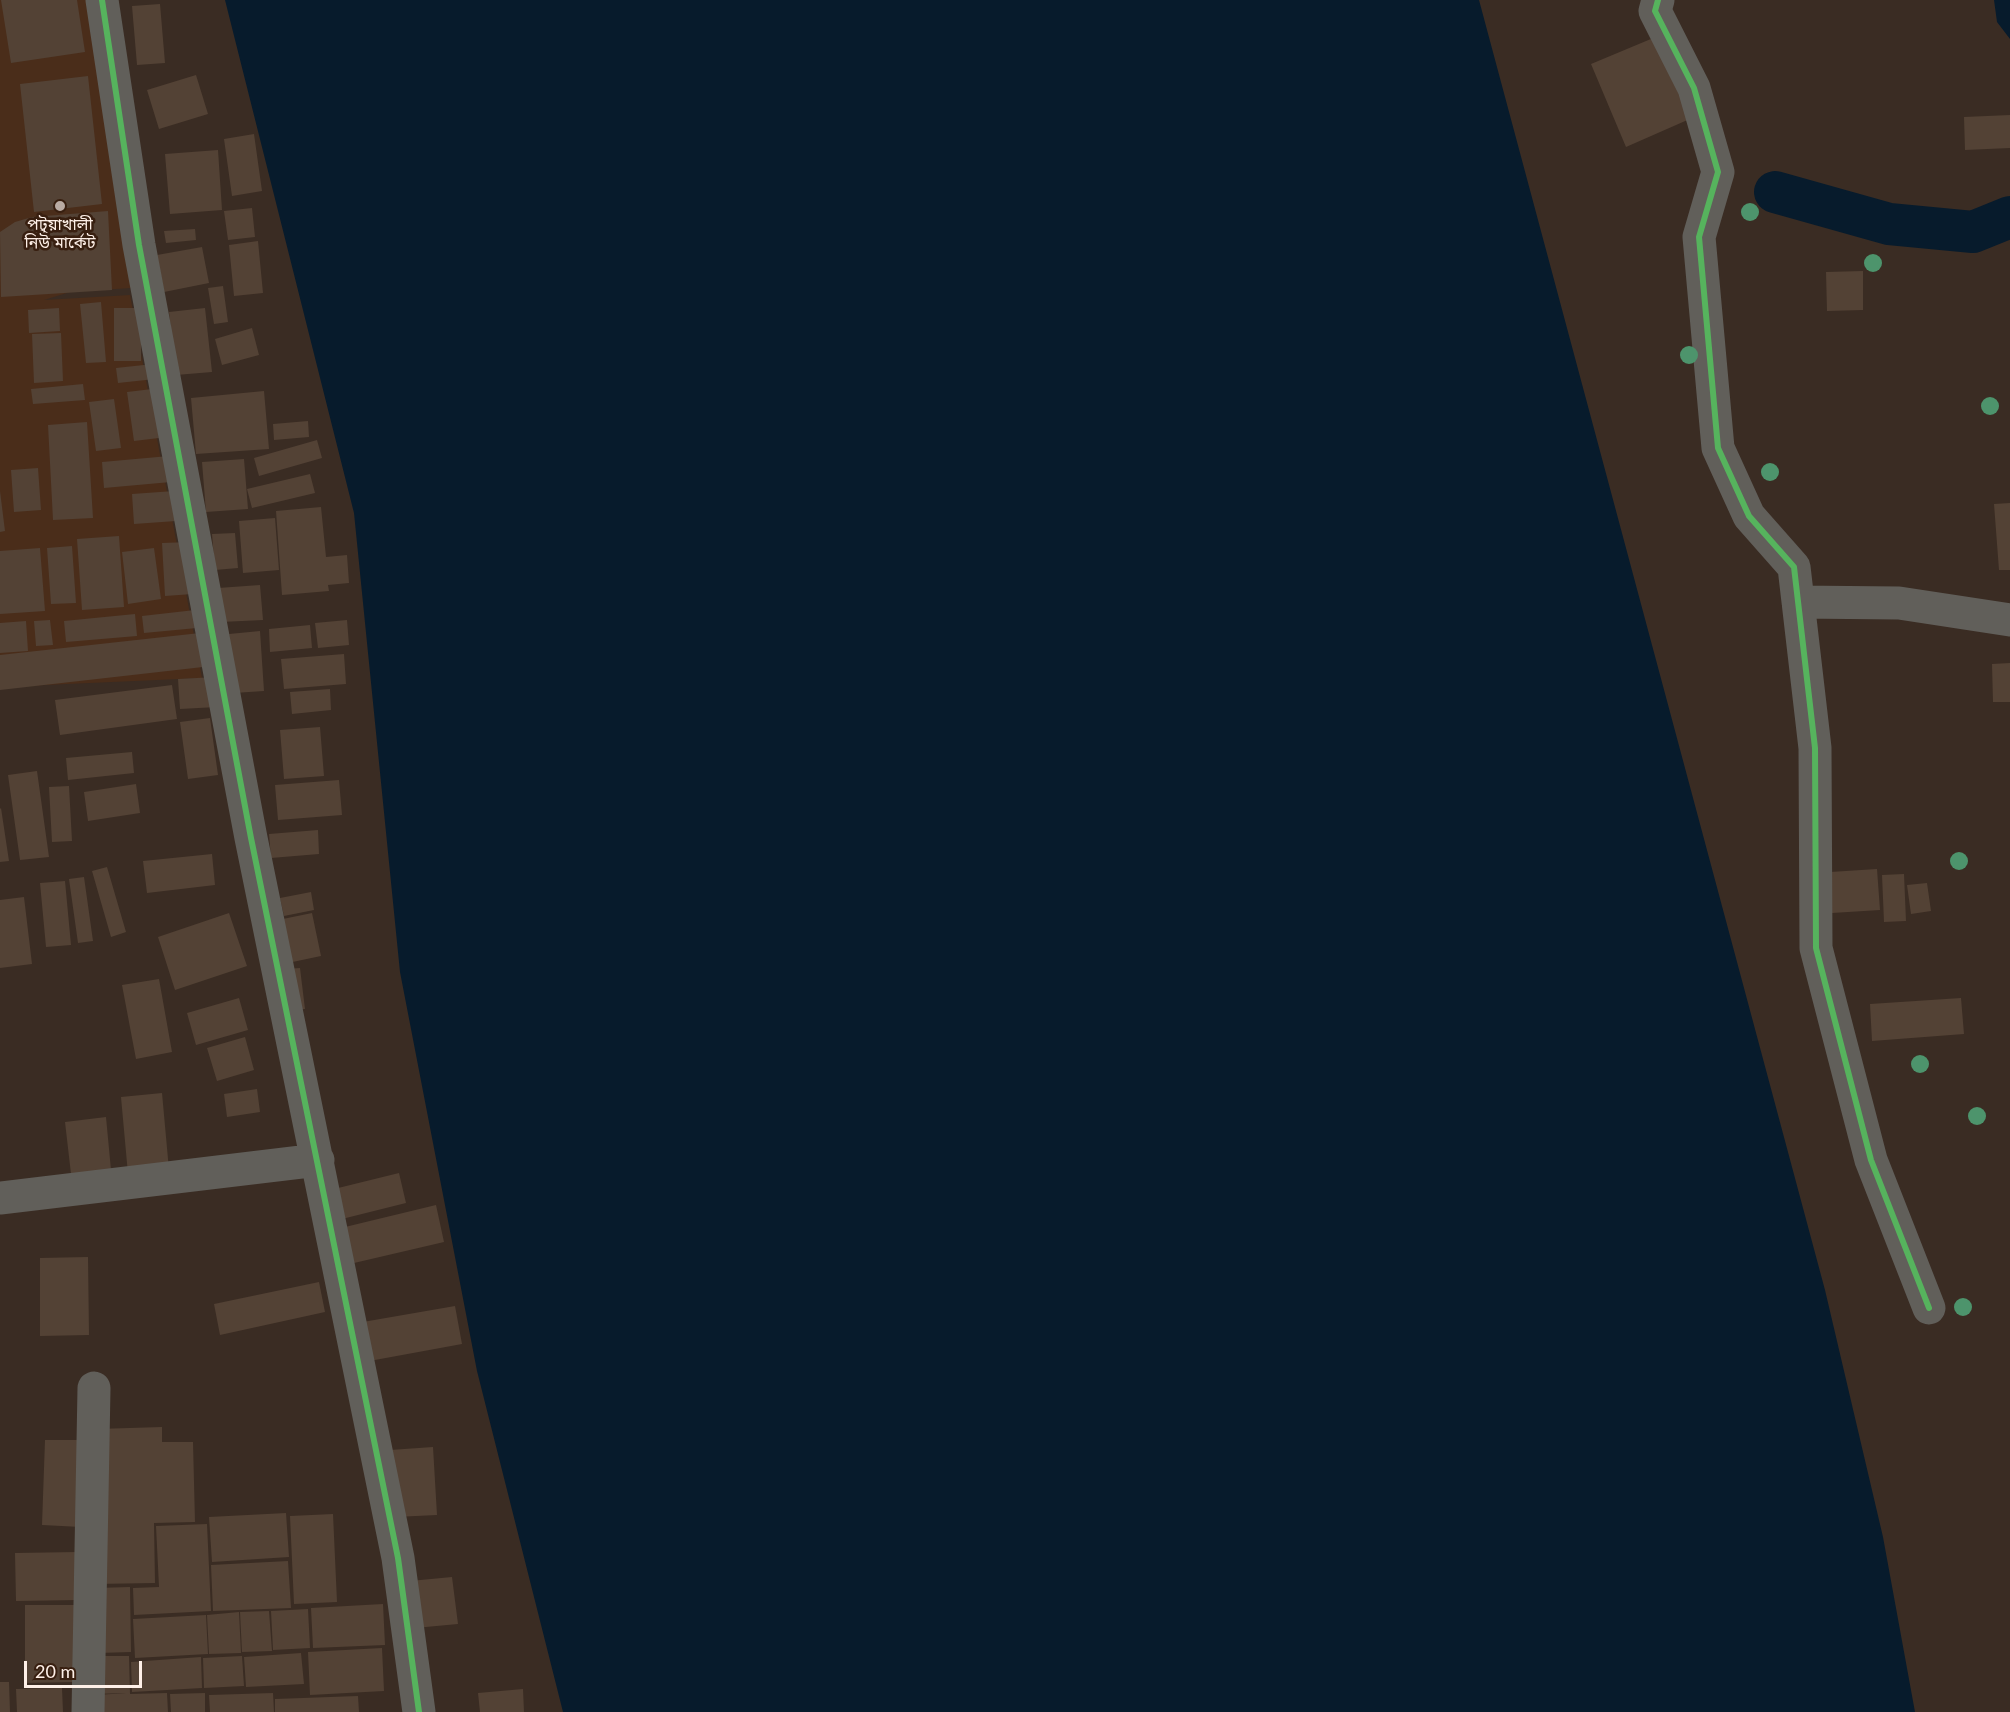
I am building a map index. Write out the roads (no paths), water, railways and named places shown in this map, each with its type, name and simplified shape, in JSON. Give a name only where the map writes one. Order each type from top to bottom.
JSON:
[{"type":"street","points":[[102,0],[141,257],[251,838],[398,1558],[419,1712]]},
{"type":"street","points":[[1658,0],[1655,11],[1694,88],[1718,172],[1699,237],[1718,448],[1749,516],[1794,567],[1815,748],[1816,948],[1871,1160],[1929,1308]]},
{"type":"street","points":[[1798,602],[1899,603],[2010,620]]},
{"type":"street","points":[[0,1197],[318,1160]]},
{"type":"street","points":[[88,1712],[94,1388]]},
{"type":"water","points":[[225,0],[1479,0],[1825,1290],[1883,1537],[1915,1712],[563,1712],[477,1371],[400,972],[354,513]]},
{"type":"water","points":[[1994,0],[2010,0],[2010,39],[1997,22]]},
{"type":"waterway","points":[[1775,192],[1889,224],[1973,232],[2010,217]]},
{"type":"place","name":"পটুয়াখালী নিউ মার্কেট","points":[[60,206]]}]
